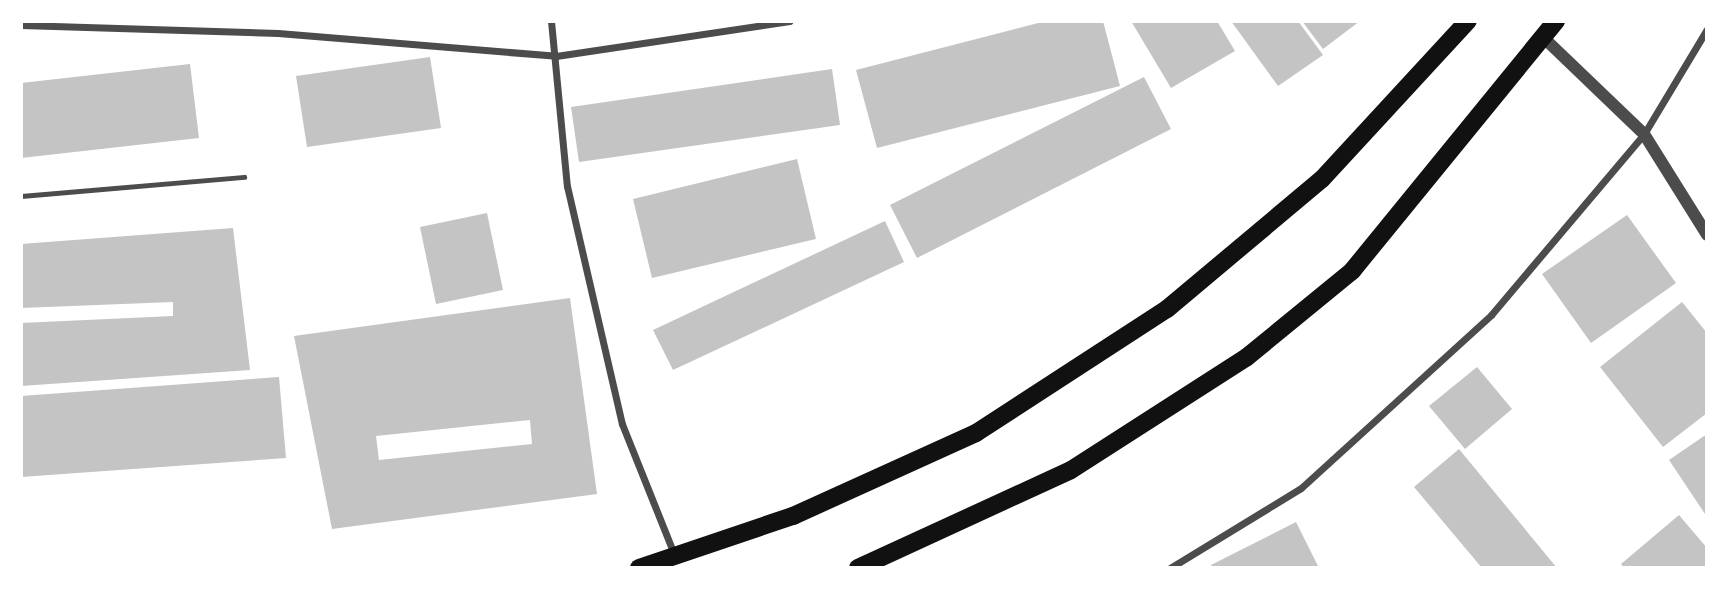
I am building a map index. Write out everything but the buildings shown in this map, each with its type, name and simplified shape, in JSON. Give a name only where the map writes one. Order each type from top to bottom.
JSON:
[{"type":"main road","points":[[639,568],[793,516],[976,433],[1167,309],[1322,179],[1468,21]]},
{"type":"main road","points":[[858,568],[1071,470],[1247,357],[1352,271],[1545,39],[1556,21]]},
{"type":"street","points":[[551,21],[567,186],[622,424],[675,558]]},
{"type":"street","points":[[21,25],[278,33],[556,56],[789,21]]},
{"type":"street","points":[[1170,568],[1301,488],[1491,315],[1644,134],[1707,29]]},
{"type":"street","points":[[1545,39],[1644,134],[1707,236]]},
{"type":"lane","points":[[21,196],[244,177]]}]
